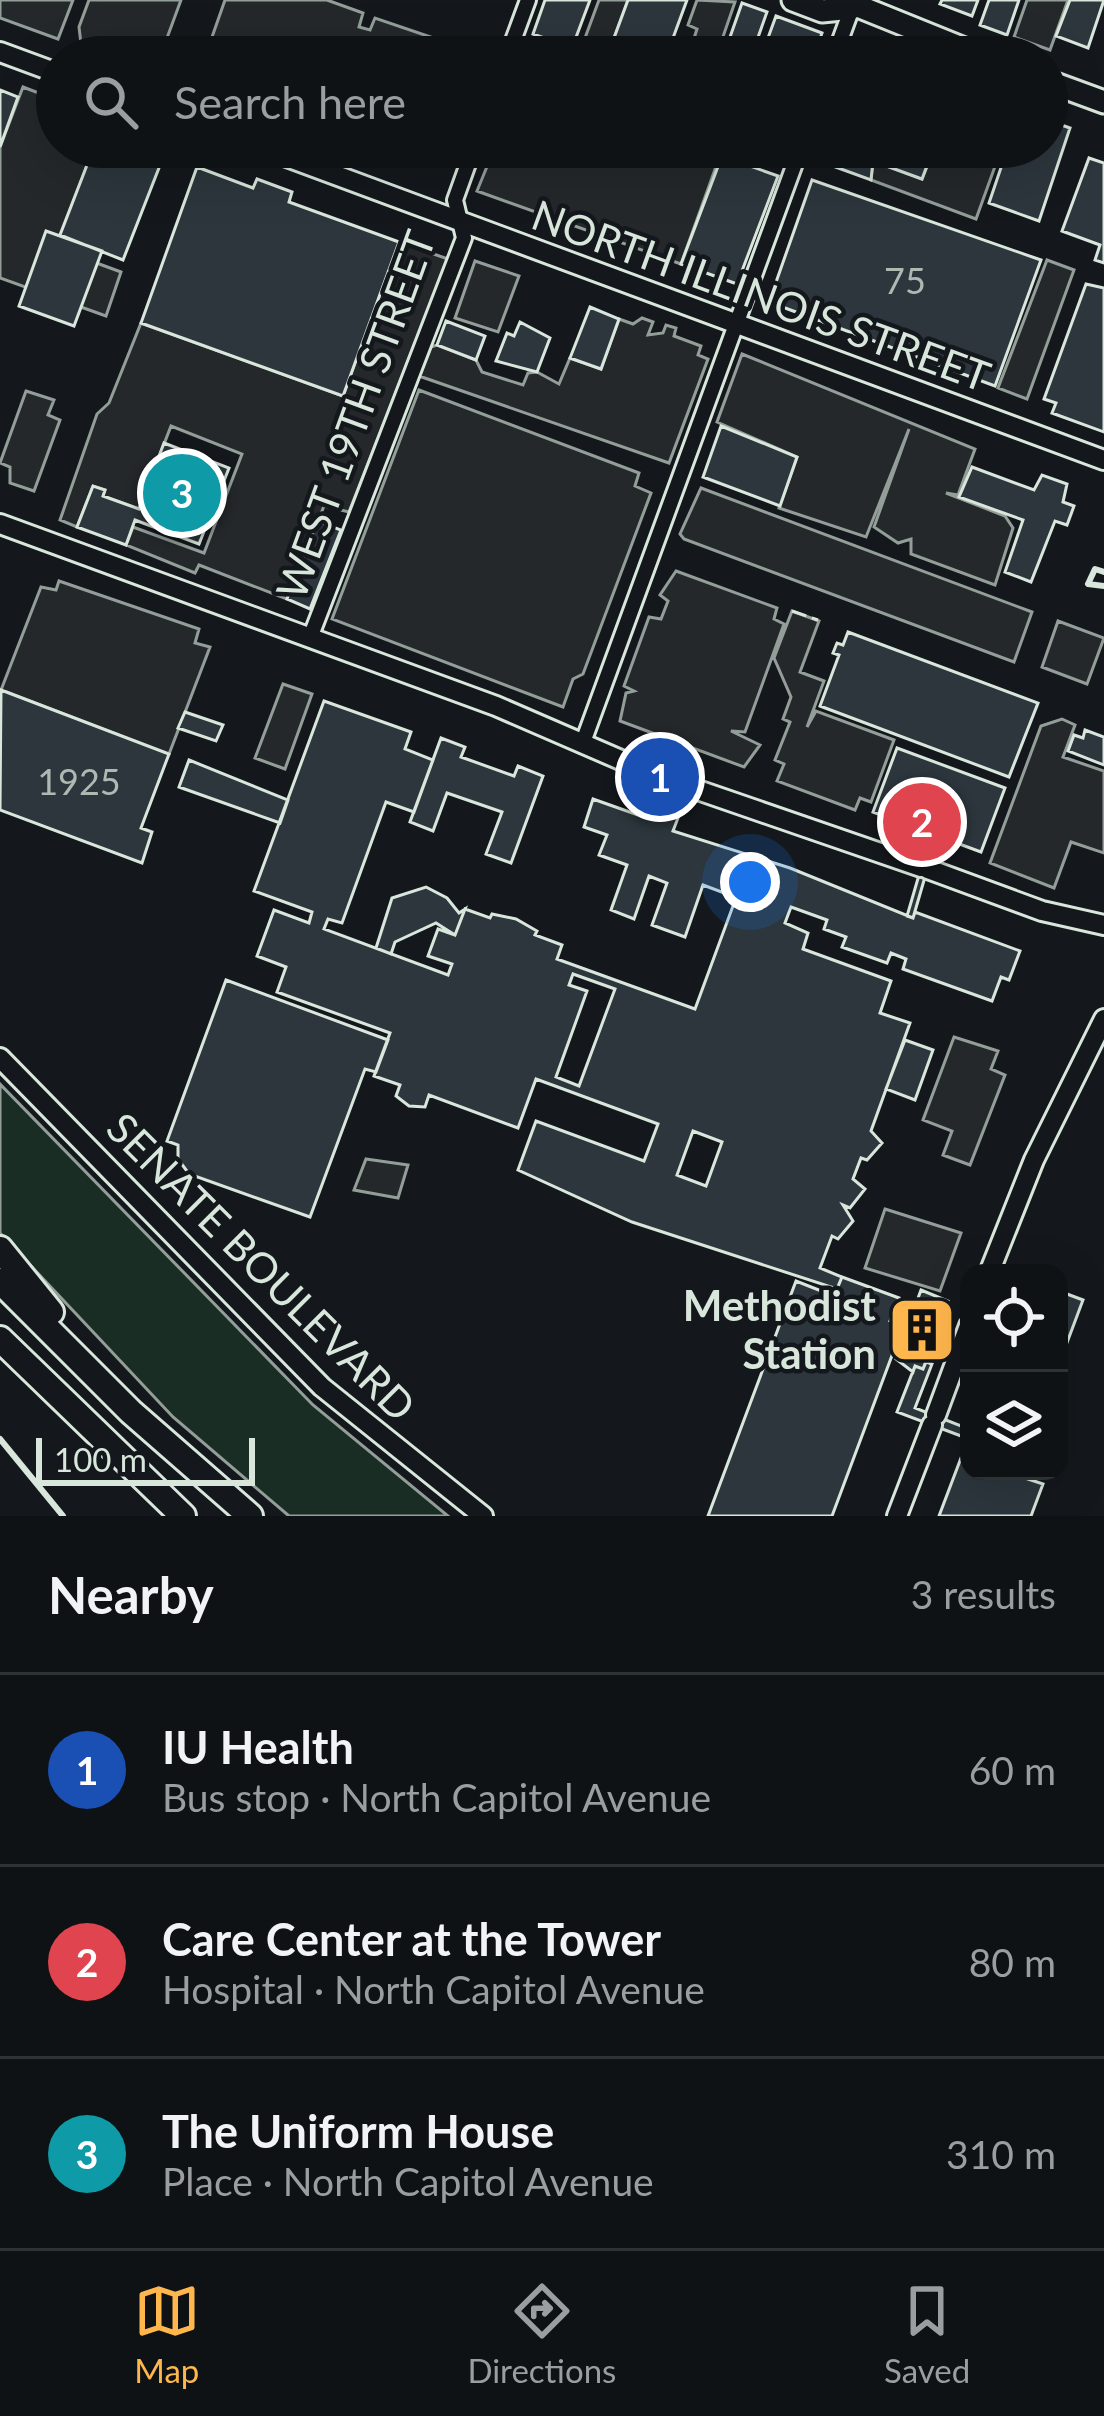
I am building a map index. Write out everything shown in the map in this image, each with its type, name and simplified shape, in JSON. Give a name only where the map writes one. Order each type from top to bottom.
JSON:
[{"type":"highway","points":[[0,1250],[131,1412]]},
{"type":"highway","points":[[0,1281],[131,1412],[250,1516]]},
{"type":"highway","points":[[0,1340],[182,1516]]},
{"type":"main road","points":[[793,0],[822,11],[850,3],[932,36]]},
{"type":"main road","points":[[0,52],[36,65]]},
{"type":"main road","points":[[1068,89],[1104,102]]},
{"type":"main road","name":"NORTH ILLINOIS STREET","points":[[316,168],[1104,460]]},
{"type":"main road","points":[[0,524],[496,706],[582,745],[1042,911],[1104,925]]},
{"type":"main road","points":[[993,1264],[1034,1160],[1104,1019]]},
{"type":"main road","name":"SENATE BOULEVARD","points":[[0,1058],[322,1387],[483,1516]]},
{"type":"main road","points":[[897,1516],[960,1349]]},
{"type":"street","points":[[515,36],[528,0]]},
{"type":"street","points":[[841,36],[850,3]]},
{"type":"street","name":"WEST 19TH STREET","points":[[310,638],[464,238],[455,200],[466,168]]},
{"type":"street","points":[[582,745],[793,168]]},
{"type":"green space","points":[[0,1084],[313,1405],[448,1516],[289,1516],[173,1417],[0,1233]]},
{"type":"shaded area","points":[[0,0],[73,0],[59,36],[0,18]]},
{"type":"shaded area","points":[[89,0],[181,0],[168,36],[80,36]]},
{"type":"shaded area","points":[[225,0],[327,0],[363,13],[359,27],[370,30],[375,18],[428,36],[212,36]]},
{"type":"shaded area","points":[[599,0],[628,0],[615,36],[586,36]]},
{"type":"shaded area","points":[[697,0],[735,2],[723,36],[695,36],[697,29],[688,25]]},
{"type":"shaded area","points":[[1027,0],[1068,0],[1055,36],[1014,36]]},
{"type":"shaded area","points":[[23,87],[36,92],[36,168],[86,168],[56,248],[121,272],[106,316],[0,278],[0,147]]},
{"type":"shaded area","points":[[486,168],[715,168],[681,264],[477,191]]},
{"type":"shaded area","points":[[872,168],[892,168],[922,179],[926,168],[994,168],[976,219],[871,180]]},
{"type":"shaded area","points":[[399,242],[448,259],[349,512],[324,506],[287,599],[199,565],[195,573],[126,545],[133,527],[204,553],[242,454],[171,426],[139,509],[103,496],[105,490],[93,486],[77,527],[60,520],[97,414],[109,403],[141,323],[343,396]]},
{"type":"shaded area","points":[[1047,260],[1074,270],[1027,399],[998,388]]},
{"type":"shaded area","points":[[475,261],[519,276],[498,332],[455,318]]},
{"type":"shaded area","points":[[642,318],[653,322],[648,335],[663,333],[666,325],[676,328],[674,336],[701,346],[698,355],[708,359],[669,463],[419,376],[431,347],[437,345],[476,360],[482,372],[523,385],[528,373],[537,372],[559,384],[570,358],[601,369],[619,319],[633,324]]},
{"type":"shaded area","points":[[742,354],[975,449],[958,495],[946,493],[1005,516],[1013,528],[995,585],[911,554],[911,539],[898,543],[874,527],[909,429],[866,537],[779,508],[797,457],[717,422]]},
{"type":"shaded area","points":[[419,390],[639,473],[635,486],[651,493],[583,674],[573,679],[563,707],[332,619]]},
{"type":"shaded area","points":[[26,391],[54,400],[48,415],[60,420],[34,491],[10,483],[10,467],[0,463]]},
{"type":"shaded area","points":[[701,488],[1032,612],[1014,662],[684,539],[680,534]]},
{"type":"shaded area","points":[[676,571],[777,608],[774,619],[784,624],[745,732],[731,731],[760,745],[744,767],[620,721],[626,693],[634,691],[624,686],[649,617],[661,619],[668,601],[660,595]]},
{"type":"shaded area","points":[[59,581],[199,629],[195,643],[210,647],[169,754],[1,690],[41,587],[56,590]]},
{"type":"shaded area","points":[[792,611],[819,621],[800,672],[824,681],[807,727],[816,711],[894,740],[871,802],[860,798],[855,810],[777,781],[784,764],[775,760],[790,722],[783,719],[791,697],[774,658]]},
{"type":"shaded area","points":[[1058,621],[1104,638],[1087,684],[1042,667]]},
{"type":"shaded area","points":[[283,684],[312,694],[285,769],[255,758]]},
{"type":"shaded area","points":[[1062,719],[1075,725],[1063,757],[1104,771],[1104,853],[1071,842],[1054,888],[990,863],[1041,726]]},
{"type":"shaded area","points":[[954,1037],[998,1051],[991,1069],[1005,1075],[970,1165],[943,1155],[952,1131],[923,1120]]},
{"type":"shaded area","points":[[366,1159],[408,1165],[398,1198],[354,1190]]},
{"type":"shaded area","points":[[885,1209],[961,1233],[940,1291],[865,1268]]},
{"type":"building","points":[[545,0],[590,0],[576,36],[533,34]]},
{"type":"building","points":[[628,0],[687,0],[674,36],[615,36]]},
{"type":"building","points":[[942,0],[978,0],[972,16],[940,4]]},
{"type":"building","points":[[989,0],[1019,0],[1007,35],[980,25]]},
{"type":"building","points":[[1070,0],[1104,0],[1088,48],[1068,40],[1068,36],[1056,36]]},
{"type":"building","points":[[742,3],[767,12],[758,36],[730,36]]},
{"type":"building","points":[[776,16],[822,33],[821,36],[769,36]]},
{"type":"building","points":[[0,90],[18,97],[0,147]]},
{"type":"building","points":[[1089,158],[1104,163],[1104,263],[1095,260],[1100,245],[1062,231]]},
{"type":"building","points":[[86,168],[159,168],[123,260],[60,235]]},
{"type":"building","points":[[197,168],[253,188],[257,179],[292,192],[289,202],[399,242],[343,396],[141,323]]},
{"type":"building","points":[[717,168],[756,168],[778,176],[737,284],[681,264]]},
{"type":"building","points":[[838,168],[872,168],[871,180]]},
{"type":"building","points":[[892,168],[926,168],[922,179]]},
{"type":"building","points":[[1001,168],[1057,168],[1039,221],[989,203]]},
{"type":"building","points":[[812,180],[1041,260],[995,386],[769,302]]},
{"type":"building","points":[[46,231],[102,251],[74,326],[19,306]]},
{"type":"building","points":[[1086,284],[1104,288],[1104,432],[1052,413],[1056,403],[1044,399]]},
{"type":"building","points":[[590,307],[619,319],[601,369],[570,358]]},
{"type":"building","points":[[446,321],[485,336],[476,360],[437,345]]},
{"type":"building","points":[[520,322],[550,338],[537,372],[496,361],[507,333],[514,336]]},
{"type":"building","points":[[721,426],[797,457],[780,506],[703,477]]},
{"type":"building","points":[[164,443],[229,468],[199,544],[135,520],[126,545],[77,527],[93,486],[105,490],[103,496],[139,509]]},
{"type":"building","points":[[972,467],[1034,490],[1042,475],[1067,484],[1063,502],[1074,506],[1067,525],[1055,521],[1031,582],[1005,572],[1023,520],[959,497]]},
{"type":"building","points":[[317,521],[341,530],[310,609],[287,599]]},
{"type":"building","points":[[848,632],[1038,703],[1009,777],[820,706],[839,655],[833,653]]},
{"type":"building","points":[[1,690],[169,754],[141,828],[152,832],[142,863],[0,810]]},
{"type":"building","points":[[324,701],[411,732],[405,749],[433,760],[414,812],[386,802],[342,923],[328,919],[324,929],[448,975],[452,964],[428,956],[438,929],[455,935],[465,909],[490,918],[492,914],[516,919],[537,931],[535,935],[562,945],[557,959],[695,1009],[740,887],[732,879],[727,894],[703,885],[685,937],[652,925],[667,883],[649,876],[634,919],[611,910],[627,865],[599,855],[607,835],[584,827],[593,799],[641,816],[645,806],[678,818],[673,831],[790,868],[913,918],[915,912],[1020,951],[1009,980],[1001,977],[992,1001],[903,969],[906,959],[891,953],[887,963],[842,947],[846,937],[824,929],[827,920],[791,907],[785,923],[808,933],[803,949],[891,981],[880,1013],[910,1023],[871,1131],[882,1143],[867,1160],[861,1158],[853,1179],[865,1189],[850,1208],[843,1205],[853,1221],[838,1239],[832,1236],[820,1268],[842,1277],[837,1289],[632,1222],[518,1170],[536,1121],[644,1161],[658,1124],[536,1079],[518,1128],[429,1095],[425,1107],[409,1106],[396,1096],[400,1085],[374,1076],[390,1033],[277,992],[286,967],[257,956],[274,910],[309,923],[312,912],[254,891]],"holes":[[[573,974],[615,989],[579,1086],[556,1077],[587,991],[569,985]],[[693,1131],[722,1142],[706,1186],[677,1175]]]},
{"type":"building","points":[[185,712],[223,725],[216,741],[178,728]]},
{"type":"building","points":[[1085,730],[1104,737],[1104,765],[1068,751],[1074,735],[1083,738]]},
{"type":"building","points":[[441,738],[465,747],[461,757],[514,776],[518,766],[543,776],[511,863],[486,854],[502,812],[447,793],[433,831],[410,822]]},
{"type":"building","points":[[897,748],[1005,788],[981,852],[873,812]]},
{"type":"building","points":[[189,760],[288,800],[280,823],[179,787]]},
{"type":"building","points":[[931,834],[937,836],[913,918],[907,916]]},
{"type":"building","points":[[426,887],[447,898],[459,913],[465,909],[455,935],[436,923],[395,942],[391,954],[376,948],[392,898]]},
{"type":"building","points":[[226,980],[388,1040],[376,1072],[365,1069],[310,1217],[189,1174],[178,1159],[178,1145],[167,1141]]},
{"type":"building","points":[[905,1040],[933,1050],[915,1100],[886,1089]]},
{"type":"building","points":[[842,1277],[899,1298],[890,1321],[903,1326],[832,1516],[708,1516],[796,1281],[834,1296]]},
{"type":"building","name":"Methodist Station","points":[[921,1290],[948,1301],[923,1369],[915,1366],[913,1372],[896,1359]]},
{"type":"building","points":[[1068,1294],[1083,1300],[1068,1340]]},
{"type":"building","points":[[926,1362],[932,1364],[915,1408],[960,1426],[960,1436],[897,1412],[915,1366],[923,1369]]},
{"type":"building","points":[[960,1461],[960,1480],[1043,1484],[1031,1516],[939,1516]]},
{"type":"fence","points":[[792,611],[818,620]]},
{"type":"wall","points":[[1104,572],[1095,569],[1088,584],[1104,586]]},
{"type":"wall","points":[[0,1439],[63,1516]]},
{"type":"place","name":"The Uniform House","points":[[182,493]]},
{"type":"place","name":"IU Health","points":[[660,777]]},
{"type":"place","name":"Care Center at the Tower","points":[[922,822]]},
{"type":"place","name":"Methodist Station","points":[[922,1330]]}]
